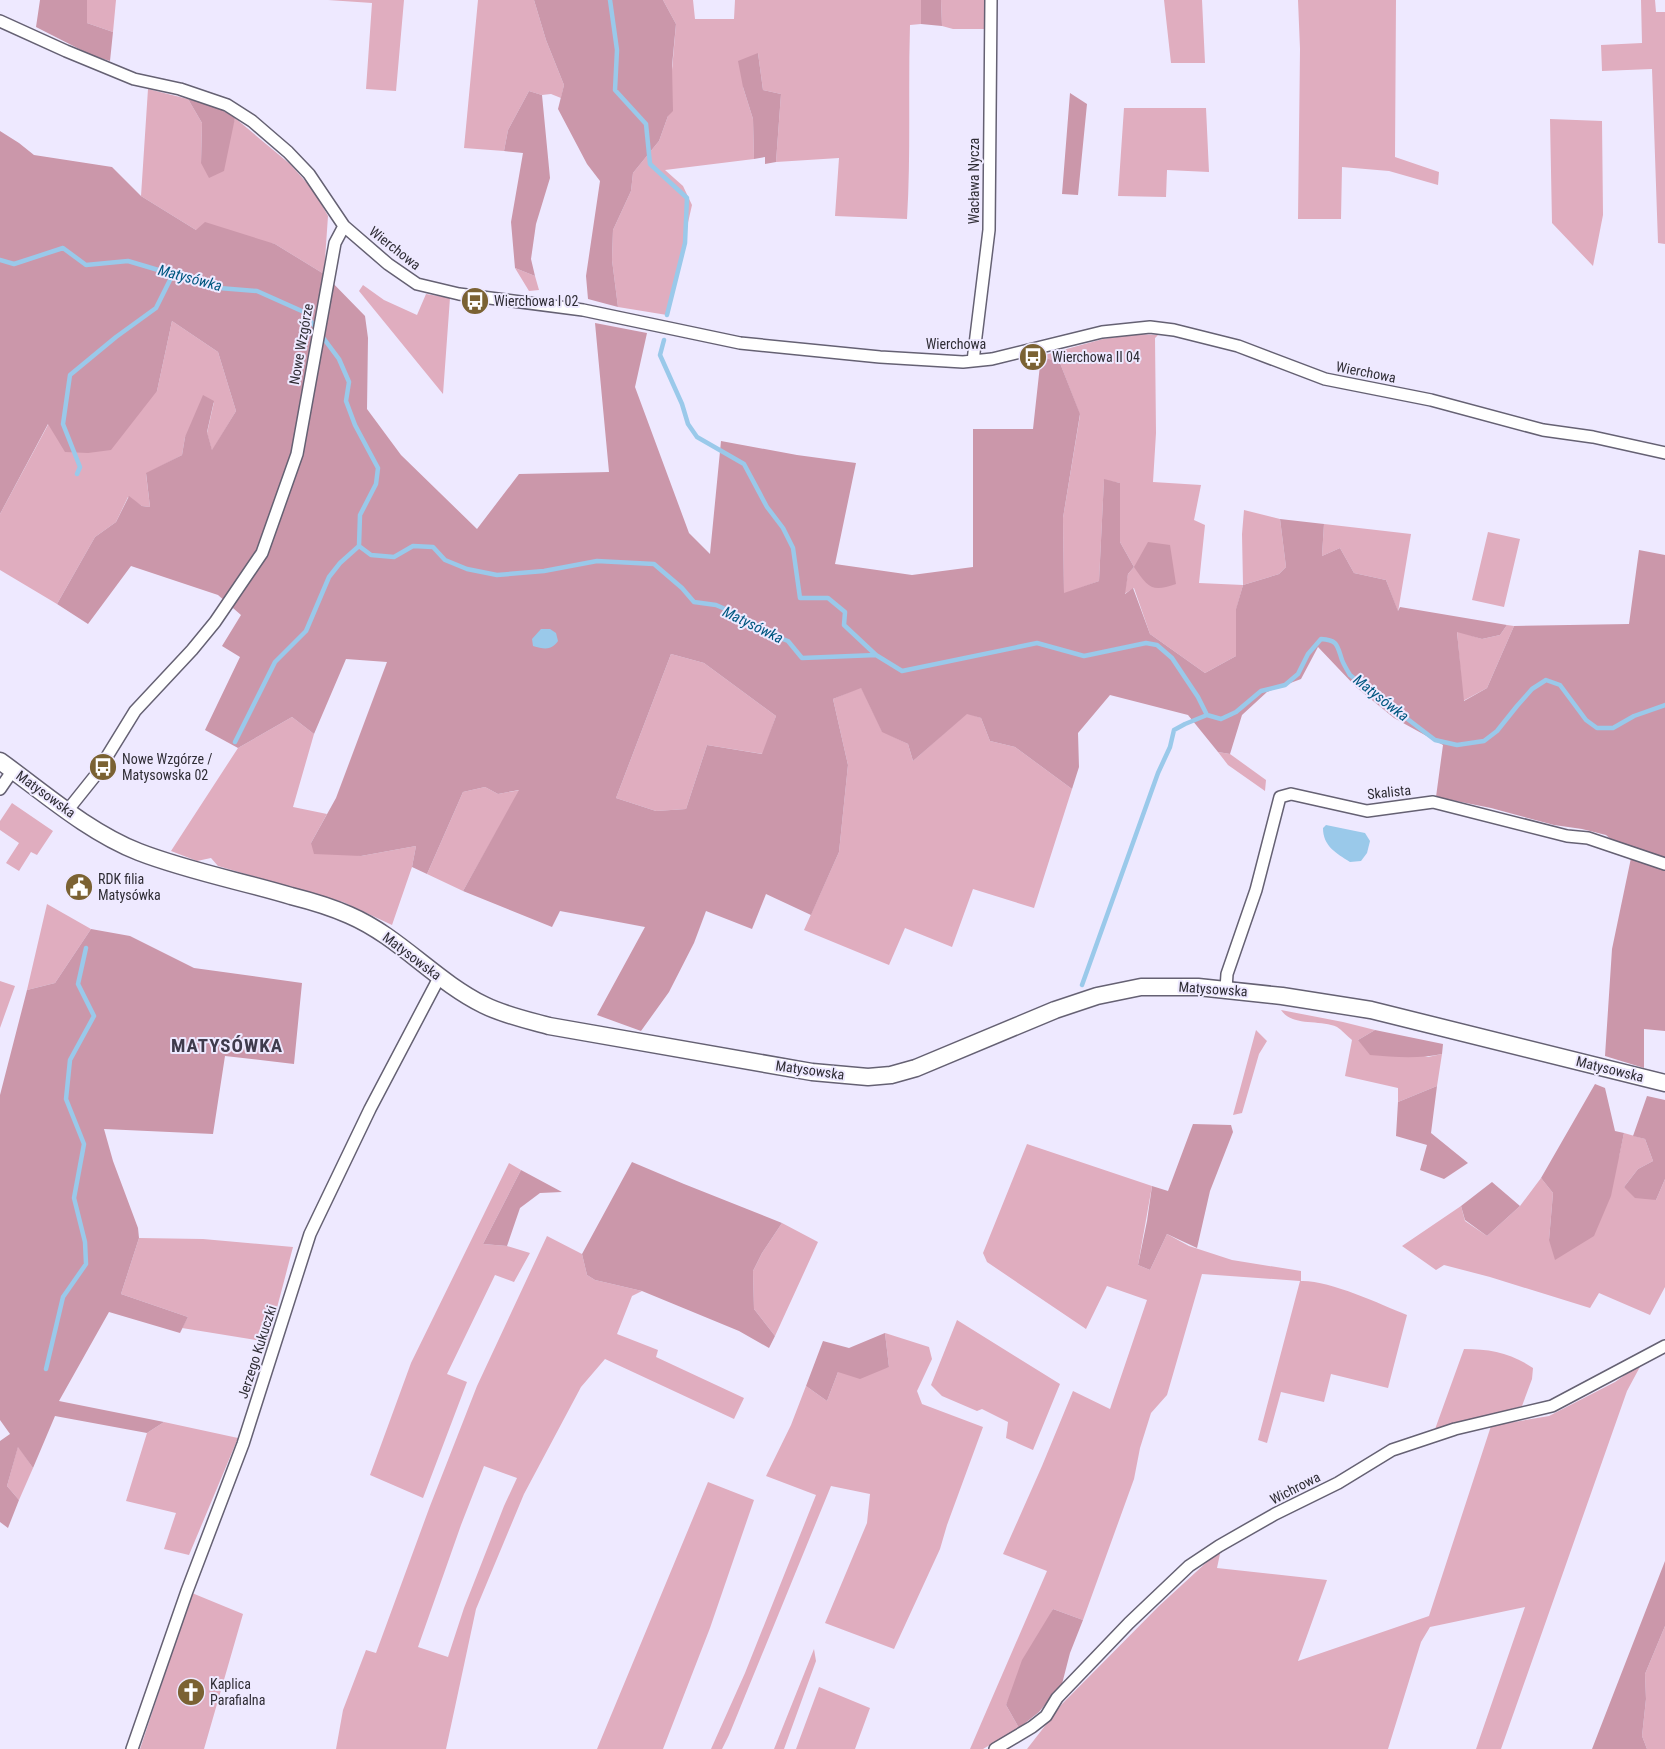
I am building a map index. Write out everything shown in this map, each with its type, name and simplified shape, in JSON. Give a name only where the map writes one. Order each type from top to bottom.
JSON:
[{"type":"street","name":"Wacława Nycza","points":[[973,361],[989,230],[991,0]]},
{"type":"street","points":[[0,20],[66,51],[134,79],[180,89],[227,105],[252,120],[288,152],[309,174],[344,226]]},
{"type":"street","name":"Wierchowa","points":[[344,226],[388,264],[417,284],[459,294],[583,310],[740,343],[829,353],[963,362],[992,359],[1102,332],[1150,327],[1174,330],[1238,346],[1325,379],[1431,400],[1542,430],[1593,437],[1665,453]]},
{"type":"street","name":"Nowe Wzgórze","points":[[68,811],[95,776],[135,711],[192,650],[215,622],[262,553],[298,454],[335,243],[344,226]]},
{"type":"street","points":[[0,789],[6,765]]},
{"type":"street","name":"Matysowska","points":[[6,765],[68,811],[103,834],[137,851],[172,863],[316,903],[349,915],[376,929],[402,946],[440,976],[484,1005],[510,1016],[548,1026],[812,1072],[868,1077],[916,1068],[1055,1010],[1121,990],[1160,986],[1226,989],[1330,1002],[1371,1010],[1665,1083]]},
{"type":"street","name":"Skalista","points":[[1226,989],[1227,974],[1256,890],[1280,797],[1292,794],[1367,811],[1433,802],[1567,836],[1588,838],[1665,864]]},
{"type":"street","name":"Jerzego Kukuczki","points":[[132,1749],[187,1591],[243,1444],[310,1234],[370,1109],[440,976]]},
{"type":"street","name":"Wichrowa","points":[[995,1749],[1032,1727],[1046,1716],[1057,1698],[1130,1623],[1189,1566],[1219,1546],[1275,1514],[1338,1483],[1391,1451],[1455,1429],[1552,1406],[1665,1346]]},
{"type":"shaded area","points":[[40,0],[87,0],[87,23],[113,32],[110,61],[91,55],[36,27]]},
{"type":"shaded area","points":[[87,0],[116,0],[113,32],[87,23]]},
{"type":"shaded area","points":[[328,0],[404,0],[396,91],[366,89],[372,3]]},
{"type":"shaded area","points":[[478,0],[534,0],[546,40],[564,85],[561,98],[551,94],[542,95],[529,91],[508,130],[504,151],[464,148]]},
{"type":"shaded area","points":[[534,0],[663,0],[676,24],[672,66],[673,111],[668,116],[659,141],[633,173],[631,191],[613,230],[612,260],[618,307],[588,299],[586,276],[600,181],[587,164],[558,109],[564,85],[546,40]]},
{"type":"shaded area","points":[[663,0],[693,0],[695,19],[734,19],[735,0],[921,0],[921,24],[910,25],[907,219],[835,216],[839,158],[776,162],[781,94],[763,90],[758,53],[743,87],[753,119],[754,159],[665,170],[683,186],[692,205],[667,315],[618,307],[612,260],[613,230],[631,191],[633,173],[659,141],[668,116],[676,24]]},
{"type":"shaded area","points":[[921,0],[941,0],[942,26],[921,24]]},
{"type":"shaded area","points":[[941,0],[985,0],[985,29],[953,29],[942,26]]},
{"type":"shaded area","points":[[1164,0],[1202,0],[1205,63],[1171,63]]},
{"type":"shaded area","points":[[1298,0],[1396,0],[1395,157],[1439,172],[1438,185],[1389,171],[1342,167],[1341,219],[1298,219],[1300,49]]},
{"type":"shaded area","points":[[1641,0],[1655,0],[1656,12],[1665,12],[1665,244],[1658,243],[1652,69],[1602,71],[1601,45],[1642,43]]},
{"type":"shaded area","points":[[758,53],[763,90],[781,94],[776,162],[765,164],[765,157],[754,159],[753,119],[743,87],[738,61]]},
{"type":"shaded area","points":[[148,89],[188,99],[202,123],[201,163],[231,131],[235,118],[290,164],[314,191],[328,216],[324,274],[275,244],[196,230],[141,196]]},
{"type":"shaded area","points":[[529,91],[542,95],[550,178],[536,224],[531,259],[535,276],[515,268],[511,222],[523,153],[504,151],[508,130]]},
{"type":"shaded area","points":[[1070,93],[1087,104],[1078,195],[1062,194]]},
{"type":"shaded area","points":[[188,99],[219,108],[235,118],[224,171],[209,178],[201,163],[202,123]]},
{"type":"shaded area","points":[[1124,108],[1206,108],[1209,172],[1167,170],[1166,197],[1118,196]]},
{"type":"shaded area","points":[[1550,119],[1602,121],[1603,215],[1593,266],[1552,223]]},
{"type":"shaded area","points":[[0,131],[34,155],[112,167],[141,196],[196,230],[205,222],[275,244],[324,274],[365,316],[368,338],[367,409],[401,455],[477,529],[519,474],[609,472],[595,323],[647,333],[635,387],[689,533],[710,554],[721,441],[797,455],[856,463],[835,564],[912,575],[973,567],[973,429],[1033,429],[1041,356],[1060,363],[1080,414],[1063,518],[1064,593],[1099,581],[1104,479],[1120,483],[1120,542],[1134,567],[1128,574],[1125,594],[1133,588],[1150,634],[1205,673],[1236,656],[1236,609],[1243,585],[1279,574],[1286,567],[1280,519],[1324,524],[1322,556],[1340,548],[1354,573],[1386,580],[1398,611],[1400,607],[1507,625],[1500,635],[1482,639],[1457,632],[1464,701],[1487,688],[1514,626],[1629,624],[1639,550],[1665,555],[1665,1031],[1644,1029],[1644,1068],[1605,1056],[1612,949],[1631,858],[1606,835],[1554,825],[1491,808],[1436,797],[1443,745],[1394,718],[1356,687],[1318,647],[1301,679],[1267,692],[1242,715],[1230,754],[1218,752],[1188,715],[1110,695],[1078,733],[1079,767],[1072,789],[1015,747],[990,741],[981,718],[967,714],[913,761],[908,744],[882,732],[861,688],[833,699],[848,765],[839,852],[811,915],[766,894],[752,929],[706,911],[694,943],[669,992],[641,1031],[597,1015],[645,927],[560,911],[552,927],[463,891],[519,790],[498,794],[485,787],[463,792],[427,874],[412,867],[416,846],[361,856],[314,854],[311,843],[336,798],[387,662],[346,659],[314,734],[292,717],[238,748],[205,730],[240,657],[222,646],[241,615],[218,595],[131,566],[88,624],[57,604],[95,537],[116,522],[129,496],[142,506],[150,507],[146,473],[182,455],[185,437],[203,395],[214,401],[207,432],[212,450],[236,411],[218,352],[172,321],[157,391],[111,450],[88,453],[65,452],[48,424],[0,514]],"holes":[[[671,654],[704,663],[776,716],[762,754],[707,745],[686,809],[656,811],[616,798]]]},
{"type":"shaded area","points":[[515,268],[535,276],[539,290],[529,291]]},
{"type":"shaded area","points":[[363,285],[384,300],[417,315],[426,294],[450,298],[443,394],[359,291]]},
{"type":"shaded area","points":[[172,321],[218,352],[236,411],[212,451],[207,433],[214,402],[185,437],[182,455],[146,474],[150,507],[142,506],[128,497],[116,522],[95,537],[57,604],[0,570],[0,514],[49,423],[157,391]]},
{"type":"shaded area","points":[[1138,334],[1158,335],[1155,338],[1156,433],[1153,482],[1201,485],[1194,520],[1205,525],[1199,583],[1243,585],[1236,610],[1236,656],[1205,673],[1150,634],[1134,588],[1124,594],[1128,574],[1134,567],[1120,542],[1120,483],[1104,480],[1099,581],[1064,594],[1063,518],[1080,415],[1060,363],[1041,356],[1103,339]]},
{"type":"shaded area","points":[[1244,510],[1280,519],[1286,567],[1279,574],[1243,585],[1242,534]]},
{"type":"shaded area","points":[[1324,524],[1411,534],[1398,612],[1386,580],[1354,573],[1340,548],[1322,556]]},
{"type":"shaded area","points":[[1488,532],[1520,539],[1504,607],[1472,600]]},
{"type":"shaded area","points":[[1148,542],[1170,545],[1176,584],[1155,588],[1147,584],[1134,567]]},
{"type":"shaded area","points":[[1507,625],[1514,626],[1487,688],[1463,701],[1457,631],[1482,639],[1500,635]]},
{"type":"shaded area","points":[[671,654],[704,663],[776,716],[763,754],[707,745],[686,809],[656,811],[616,798]]},
{"type":"shaded area","points":[[861,687],[882,731],[908,744],[913,761],[967,713],[981,718],[990,741],[1015,747],[1072,789],[1034,908],[973,889],[952,947],[905,928],[889,965],[804,930],[839,852],[848,765],[833,699]]},
{"type":"shaded area","points":[[292,717],[314,734],[293,807],[327,814],[311,843],[361,856],[416,846],[412,867],[392,925],[343,902],[218,866],[211,858],[197,861],[171,851],[238,748]]},
{"type":"shaded area","points":[[1218,752],[1230,754],[1266,780],[1265,791],[1228,765]]},
{"type":"shaded area","points":[[485,787],[498,794],[520,790],[463,891],[427,874],[463,792]]},
{"type":"shaded area","points":[[12,803],[53,831],[37,855],[31,852],[19,871],[6,863],[19,843],[0,830],[0,821]]},
{"type":"shaded area","points":[[47,904],[91,929],[55,983],[27,990]]},
{"type":"shaded area","points":[[91,929],[130,936],[194,968],[302,983],[294,1064],[225,1056],[213,1134],[104,1129],[113,1161],[138,1228],[139,1238],[121,1294],[188,1317],[180,1333],[109,1312],[59,1401],[164,1422],[147,1433],[55,1416],[33,1468],[18,1447],[7,1486],[19,1500],[8,1528],[0,1522],[0,1441],[10,1434],[0,1420],[0,1095],[27,990],[55,983]]},
{"type":"shaded area","points":[[0,981],[15,986],[0,1028]]},
{"type":"shaded area","points":[[1281,1010],[1375,1030],[1358,1040],[1428,1057],[1442,1054],[1437,1086],[1398,1102],[1398,1088],[1345,1076],[1352,1040],[1339,1028],[1292,1019]]},
{"type":"shaded area","points":[[1256,1030],[1267,1041],[1259,1054],[1242,1113],[1233,1115]]},
{"type":"shaded area","points":[[1375,1030],[1443,1044],[1442,1054],[1415,1057],[1370,1055],[1358,1040]]},
{"type":"shaded area","points":[[1595,1084],[1605,1088],[1615,1131],[1624,1133],[1611,1196],[1594,1236],[1555,1260],[1549,1240],[1553,1193],[1541,1178]]},
{"type":"shaded area","points":[[1437,1086],[1431,1133],[1468,1163],[1444,1179],[1420,1170],[1427,1145],[1396,1136],[1398,1102]]},
{"type":"shaded area","points":[[1647,1096],[1665,1100],[1665,1179],[1656,1200],[1635,1198],[1624,1187],[1638,1169],[1653,1161],[1645,1139],[1633,1136]]},
{"type":"shaded area","points":[[1193,1124],[1231,1125],[1233,1132],[1210,1191],[1197,1248],[1167,1234],[1150,1270],[1138,1265],[1152,1186],[1168,1191]]},
{"type":"shaded area","points":[[1624,1133],[1645,1139],[1653,1161],[1638,1169],[1624,1187],[1656,1200],[1665,1179],[1665,1287],[1650,1315],[1599,1293],[1590,1308],[1444,1265],[1436,1270],[1402,1246],[1461,1206],[1465,1221],[1487,1236],[1520,1206],[1541,1178],[1553,1193],[1549,1240],[1619,1156]]},
{"type":"shaded area","points":[[1027,1144],[1152,1186],[1138,1265],[1150,1270],[1167,1234],[1189,1246],[1232,1260],[1301,1271],[1301,1281],[1340,1288],[1407,1315],[1388,1388],[1331,1374],[1324,1402],[1281,1392],[1267,1443],[1258,1440],[1300,1281],[1202,1274],[1167,1395],[1151,1413],[1140,1448],[1134,1479],[1083,1620],[1053,1609],[1006,1705],[1019,1728],[983,1749],[970,1749],[1047,1571],[1003,1554],[1073,1391],[1110,1409],[1147,1300],[1107,1286],[1086,1329],[987,1262],[983,1253]]},
{"type":"shaded area","points":[[632,1162],[782,1223],[762,1253],[753,1271],[754,1309],[775,1336],[769,1348],[739,1331],[642,1291],[595,1280],[587,1275],[582,1254]]},
{"type":"shaded area","points":[[509,1163],[521,1170],[483,1244],[507,1246],[530,1253],[514,1282],[495,1275],[447,1374],[467,1382],[423,1498],[370,1475],[411,1363]]},
{"type":"shaded area","points":[[521,1170],[562,1192],[540,1193],[520,1208],[507,1246],[483,1244]]},
{"type":"shaded area","points":[[1492,1182],[1520,1206],[1487,1236],[1465,1220],[1461,1206]]},
{"type":"shaded area","points":[[782,1223],[818,1242],[775,1336],[754,1309],[753,1271],[762,1253]]},
{"type":"shaded area","points":[[547,1236],[582,1254],[587,1275],[595,1280],[642,1291],[632,1296],[617,1334],[658,1350],[656,1357],[744,1398],[734,1419],[605,1359],[581,1387],[524,1494],[476,1609],[446,1749],[336,1749],[343,1710],[366,1650],[376,1653],[430,1506],[477,1386]],"holes":[[[484,1466],[517,1478],[464,1608],[448,1657],[418,1647]]]},
{"type":"shaded area","points":[[139,1238],[203,1239],[293,1247],[268,1342],[182,1328],[188,1317],[121,1294]]},
{"type":"shaded area","points":[[957,1320],[1060,1384],[1033,1450],[1006,1438],[1008,1422],[982,1409],[977,1411],[942,1396],[931,1385]]},
{"type":"shaded area","points":[[885,1333],[929,1347],[932,1359],[917,1391],[922,1404],[983,1427],[940,1549],[894,1649],[825,1623],[867,1523],[870,1494],[831,1486],[729,1735],[722,1749],[711,1749],[745,1673],[816,1495],[766,1476],[791,1425],[806,1386],[827,1401],[838,1372],[889,1367]]},
{"type":"shaded area","points":[[885,1333],[889,1367],[860,1379],[838,1372],[827,1401],[806,1386],[823,1341],[849,1348]]},
{"type":"shaded area","points":[[1464,1349],[1491,1351],[1508,1355],[1533,1368],[1532,1379],[1522,1406],[1434,1432]]},
{"type":"shaded area","points":[[1642,1363],[1627,1391],[1501,1749],[1476,1749],[1525,1607],[1430,1627],[1421,1642],[1388,1749],[1027,1749],[1062,1704],[1159,1606],[1221,1549],[1217,1568],[1327,1580],[1298,1661],[1429,1616],[1491,1426],[1549,1416],[1615,1382]]},
{"type":"shaded area","points":[[164,1422],[238,1438],[189,1555],[164,1549],[176,1513],[126,1501],[147,1433]]},
{"type":"shaded area","points":[[18,1446],[33,1468],[19,1500],[7,1486]]},
{"type":"shaded area","points":[[708,1482],[754,1500],[710,1628],[663,1749],[597,1749]]},
{"type":"shaded area","points":[[1665,1561],[1665,1626],[1645,1674],[1646,1699],[1642,1736],[1647,1749],[1592,1749]]},
{"type":"shaded area","points":[[192,1593],[243,1614],[204,1749],[140,1749]]},
{"type":"shaded area","points":[[1053,1609],[1083,1620],[1070,1653],[1062,1684],[1039,1712],[1019,1728],[1006,1705],[1022,1660]]},
{"type":"shaded area","points":[[1665,1626],[1665,1749],[1647,1749],[1642,1736],[1646,1699],[1645,1674]]},
{"type":"shaded area","points":[[814,1649],[816,1661],[784,1749],[774,1749]]},
{"type":"shaded area","points":[[819,1687],[870,1708],[855,1749],[796,1749]]},
{"type":"water","points":[[541,629],[550,629],[556,633],[558,641],[550,648],[533,646],[532,639]]},
{"type":"water","points":[[1326,825],[1365,833],[1370,841],[1367,853],[1361,861],[1350,862],[1331,848],[1325,840],[1323,828]]},
{"type":"waterway","points":[[610,0],[617,50],[615,90],[646,124],[650,164],[687,198],[685,243],[667,315]]},
{"type":"waterway","name":"Matysówka","points":[[0,260],[14,264],[63,248],[86,265],[128,261],[219,288],[257,291],[304,312],[339,359],[349,382],[346,401],[355,425],[378,468],[376,484],[360,515],[359,546],[371,555],[394,557],[413,546],[433,547],[445,560],[467,569],[497,575],[544,571],[597,561],[654,564],[682,588],[694,602],[716,605],[732,612],[758,630],[788,641],[802,658],[876,655],[902,671],[1037,643],[1084,656],[1146,643],[1157,645],[1172,658],[1198,697],[1207,715],[1221,719],[1236,712],[1261,691],[1285,685],[1298,674],[1308,654],[1321,639],[1336,644],[1350,675],[1435,740],[1457,745],[1484,741],[1497,731],[1532,689],[1546,680],[1560,685],[1586,720],[1597,728],[1613,728],[1634,716],[1665,705]]},
{"type":"waterway","points":[[77,474],[80,467],[63,424],[70,375],[116,337],[156,308],[173,274]]},
{"type":"waterway","points":[[664,340],[660,355],[682,404],[688,424],[697,437],[744,464],[767,507],[783,528],[793,548],[800,598],[828,598],[845,612],[844,625],[876,655]]},
{"type":"waterway","points":[[235,742],[275,662],[306,631],[329,577],[340,563],[359,546]]},
{"type":"waterway","points":[[1082,985],[1158,773],[1170,747],[1174,730],[1207,715]]},
{"type":"waterway","points":[[46,1369],[63,1297],[86,1264],[85,1242],[74,1198],[84,1144],[66,1099],[70,1060],[94,1016],[78,984],[86,948]]},
{"type":"place","name":"Wierchowa I 02","points":[[475,301]]},
{"type":"place","name":"Wierchowa II 04","points":[[1033,357]]},
{"type":"place","name":"Nowe Wzgórze / Matysowska 02","points":[[103,767]]},
{"type":"place","name":"RDK filia Matysówka","points":[[79,887]]},
{"type":"place","name":"Kaplica Parafialna","points":[[191,1692]]},
{"type":"district","name":"MATYSÓWKA","points":[[227,1045]]}]
